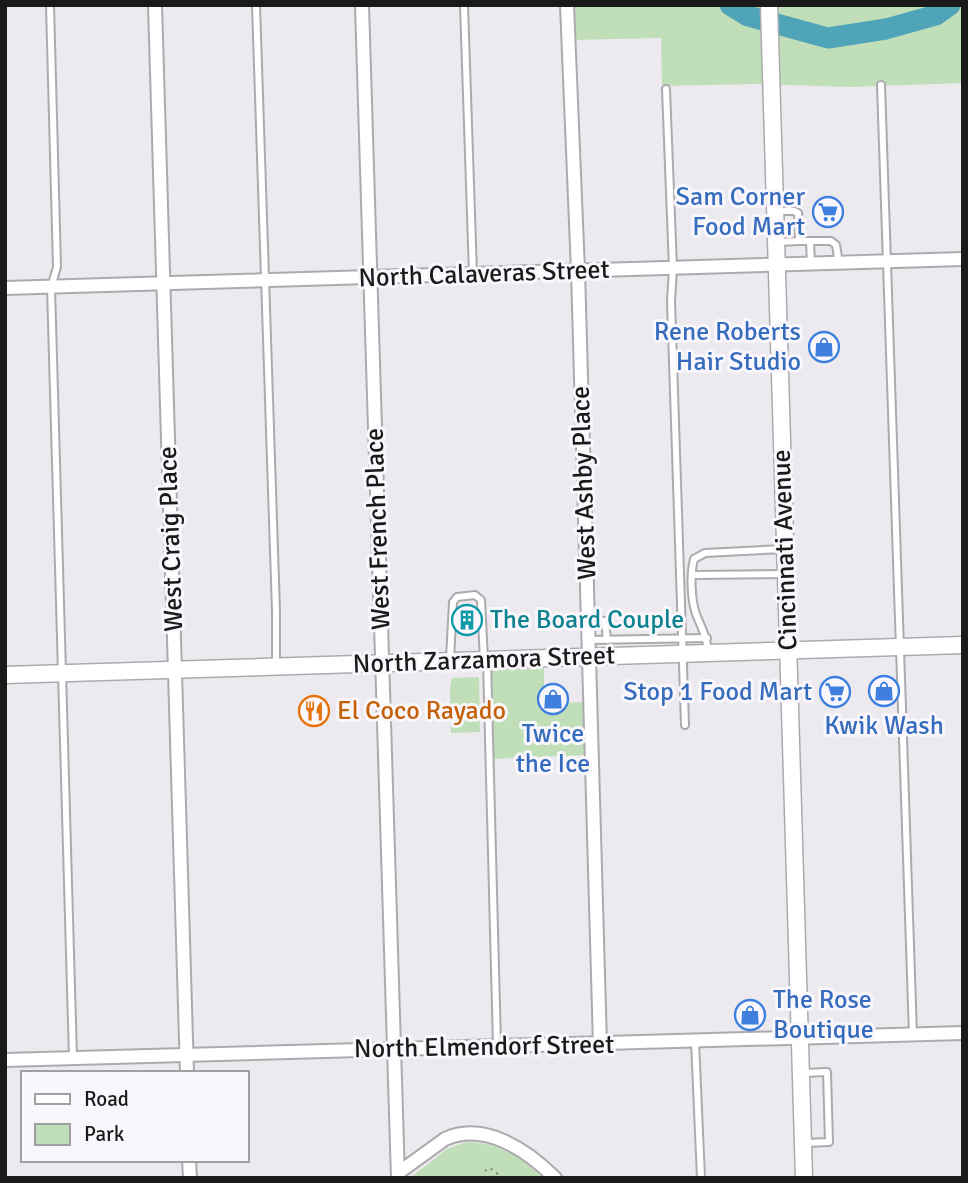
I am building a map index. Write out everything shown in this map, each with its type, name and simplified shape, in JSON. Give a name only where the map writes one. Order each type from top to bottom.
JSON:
[{"type":"street","name":"West Craig Place","points":[[155,5],[187,1071]]},
{"type":"street","name":"West French Place","points":[[362,5],[398,1175]]},
{"type":"street","name":"West Ashby Place","points":[[567,5],[578,271],[600,1045]]},
{"type":"street","name":"Cincinnati Avenue","points":[[769,5],[804,1178]]},
{"type":"street","name":"North Calaveras Street","points":[[5,288],[963,259]]},
{"type":"street","name":"North Zarzamora Street","points":[[5,675],[485,660],[589,649],[707,645],[787,650],[963,645]]},
{"type":"street","name":"North Elmendorf Street","points":[[5,1060],[963,1033]]},
{"type":"street","points":[[398,1175],[445,1139],[475,1132],[515,1147],[555,1178]]},
{"type":"lane","points":[[50,5],[57,267],[51,287],[73,1058]]},
{"type":"lane","points":[[256,5],[276,667]]},
{"type":"lane","points":[[464,5],[473,274]]},
{"type":"lane","points":[[881,85],[913,1035]]},
{"type":"lane","points":[[666,89],[685,725]]},
{"type":"lane","points":[[775,211],[798,213],[799,242]]},
{"type":"lane","points":[[776,242],[831,241],[836,245],[839,263]]},
{"type":"lane","points":[[810,242],[811,264]]},
{"type":"lane","points":[[707,645],[695,612],[692,576],[694,559],[705,553],[785,549]]},
{"type":"lane","points":[[692,576],[785,574]]},
{"type":"lane","points":[[450,661],[453,602],[457,597],[475,595],[481,600],[485,660],[497,1047]]},
{"type":"lane","points":[[588,620],[605,621],[607,640]]},
{"type":"lane","points":[[589,649],[607,640],[684,646]]},
{"type":"lane","points":[[695,1041],[701,1178]]},
{"type":"lane","points":[[801,1073],[827,1072],[829,1142],[803,1143]]},
{"type":"path","points":[[483,1178],[486,1170],[490,1168],[503,1178]]},
{"type":"green space","points":[[567,5],[963,5],[963,83],[851,87],[755,84],[662,86],[661,38],[569,40]]},
{"type":"green space","points":[[544,658],[544,703],[591,702],[592,755],[488,759],[487,660]]},
{"type":"green space","points":[[479,677],[480,732],[451,733],[452,678]]},
{"type":"green space","points":[[466,1142],[508,1152],[526,1163],[542,1178],[410,1178],[447,1149]]},
{"type":"waterway","points":[[730,5],[748,16],[828,38],[886,29],[936,15],[950,5]]},
{"type":"place","name":"Sam Corner Food Mart","points":[[828,212]]},
{"type":"place","name":"Rene Roberts Hair Studio","points":[[824,347]]},
{"type":"place","name":"The Board Couple","points":[[467,620]]},
{"type":"place","name":"Kwik Wash","points":[[884,691]]},
{"type":"place","name":"Stop 1 Food Mart","points":[[835,692]]},
{"type":"place","name":"Twice the Ice","points":[[553,699]]},
{"type":"place","name":"El Coco Rayado","points":[[314,711]]},
{"type":"place","name":"The Rose Boutique","points":[[750,1015]]}]
